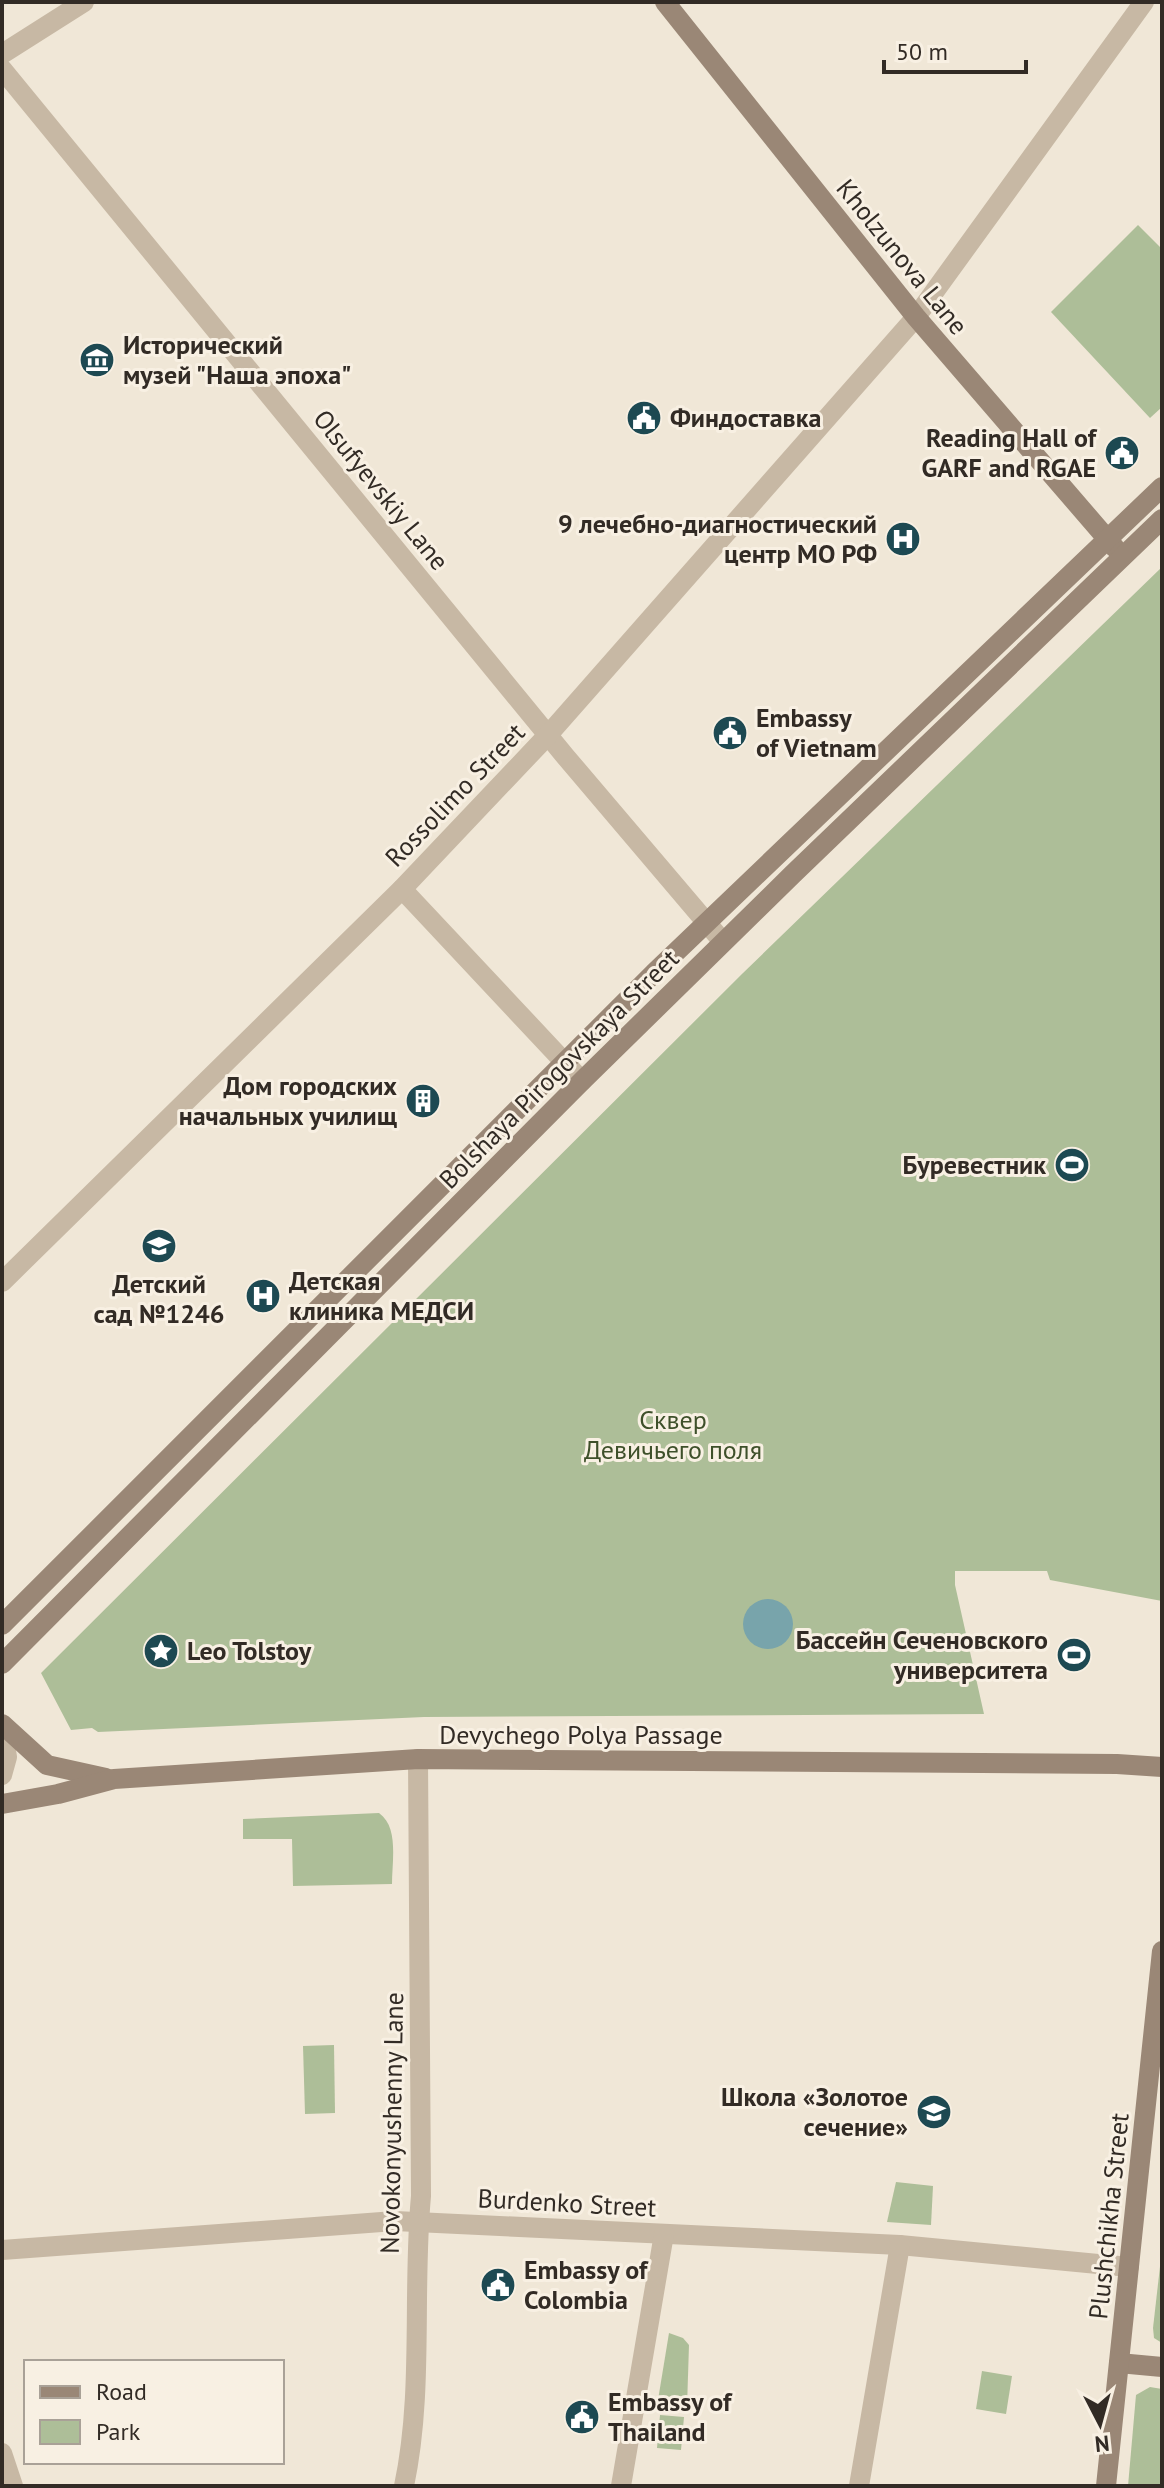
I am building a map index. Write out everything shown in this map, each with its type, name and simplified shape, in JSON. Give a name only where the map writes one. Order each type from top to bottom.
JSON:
[{"type":"main road","name":"Kholzunova Lane","points":[[665,2],[916,317],[1124,557]]},
{"type":"main road","name":"Bolshaya Pirogovskaya Street","points":[[2,1625],[705,923],[1162,487]]},
{"type":"main road","name":"Bolshaya Pirogovskaya Street","points":[[2,1664],[582,1081],[1162,519]]},
{"type":"main road","points":[[2,1725],[47,1765],[114,1779]]},
{"type":"main road","name":"Devychego Polya Passage","points":[[2,1804],[58,1794],[114,1779],[418,1759],[1117,1764],[1162,1767]]},
{"type":"main road","name":"Plushchikha Street","points":[[1106,2486],[1159,2011],[1162,1951]]},
{"type":"main road","points":[[1119,2363],[1162,2367]]},
{"type":"street","points":[[2,54],[84,2]]},
{"type":"street","name":"Rossolimo Street","points":[[2,1282],[402,889],[548,735],[896,336],[916,317],[1144,2]]},
{"type":"street","name":"Olsufyevskiy Lane","points":[[2,69],[548,735],[723,942]]},
{"type":"street","points":[[402,889],[582,1081]]},
{"type":"street","points":[[2,1725],[7,1757],[2,1775]]},
{"type":"street","name":"Novokonyushenny Lane","points":[[404,2486],[413,2428],[421,2150],[418,1759]]},
{"type":"street","name":"Burdenko Street","points":[[2,2250],[334,2224],[418,2221],[900,2245],[1129,2267]]},
{"type":"street","points":[[621,2486],[664,2234]]},
{"type":"street","points":[[859,2486],[900,2245]]},
{"type":"street","points":[[2,2453],[13,2486]]},
{"type":"green space","points":[[1138,225],[1162,249],[1162,407],[1150,418],[1051,312]]},
{"type":"green space","name":"Сквер Девичьего поля","points":[[1162,567],[1162,1601],[1050,1580],[1047,1571],[955,1571],[955,1585],[984,1714],[424,1717],[98,1732],[92,1728],[71,1730],[41,1673],[743,973]]},
{"type":"green space","points":[[379,1813],[392,1836],[392,1884],[293,1886],[292,1839],[243,1839],[243,1819]]},
{"type":"green space","points":[[334,2045],[335,2113],[305,2114],[303,2046]]},
{"type":"green space","points":[[896,2182],[933,2186],[931,2225],[887,2222]]},
{"type":"green space","points":[[1162,2249],[1162,2343],[1154,2338],[1153,2328]]},
{"type":"green space","points":[[669,2333],[683,2338],[689,2345],[687,2407],[657,2406]]},
{"type":"green space","points":[[982,2371],[1012,2376],[1006,2414],[976,2409]]},
{"type":"green space","points":[[1150,2387],[1162,2389],[1162,2486],[1128,2486],[1136,2395]]},
{"type":"green space","points":[[660,2415],[684,2417],[681,2450],[657,2448]]},
{"type":"water","points":[[768,1599],[786,1606],[793,1624],[786,1642],[768,1649],[750,1642],[743,1624],[750,1606]]},
{"type":"place","name":"Исторический музей \"Наша эпоха\"","points":[[97,360]]},
{"type":"place","name":"Финдоставка","points":[[644,418]]},
{"type":"place","name":"Reading Hall of GARF and RGAE","points":[[1122,453]]},
{"type":"place","name":"9 лечебно-диагностический центр МО РФ","points":[[903,539]]},
{"type":"place","name":"Embassy of Vietnam","points":[[730,733]]},
{"type":"place","name":"Дом городских начальных училищ","points":[[423,1101]]},
{"type":"place","name":"Буревестник","points":[[1072,1165]]},
{"type":"place","name":"Детский сад №1246","points":[[159,1246]]},
{"type":"place","name":"Детская клиника МЕДСИ","points":[[263,1296]]},
{"type":"place","name":"Leo Tolstoy","points":[[161,1651]]},
{"type":"place","name":"Бассейн Сеченовского университета","points":[[1074,1655]]},
{"type":"place","name":"Школа «Золотое сечение»","points":[[934,2112]]},
{"type":"place","name":"Embassy of Colombia","points":[[498,2285]]},
{"type":"place","name":"Embassy of Thailand","points":[[582,2417]]}]
